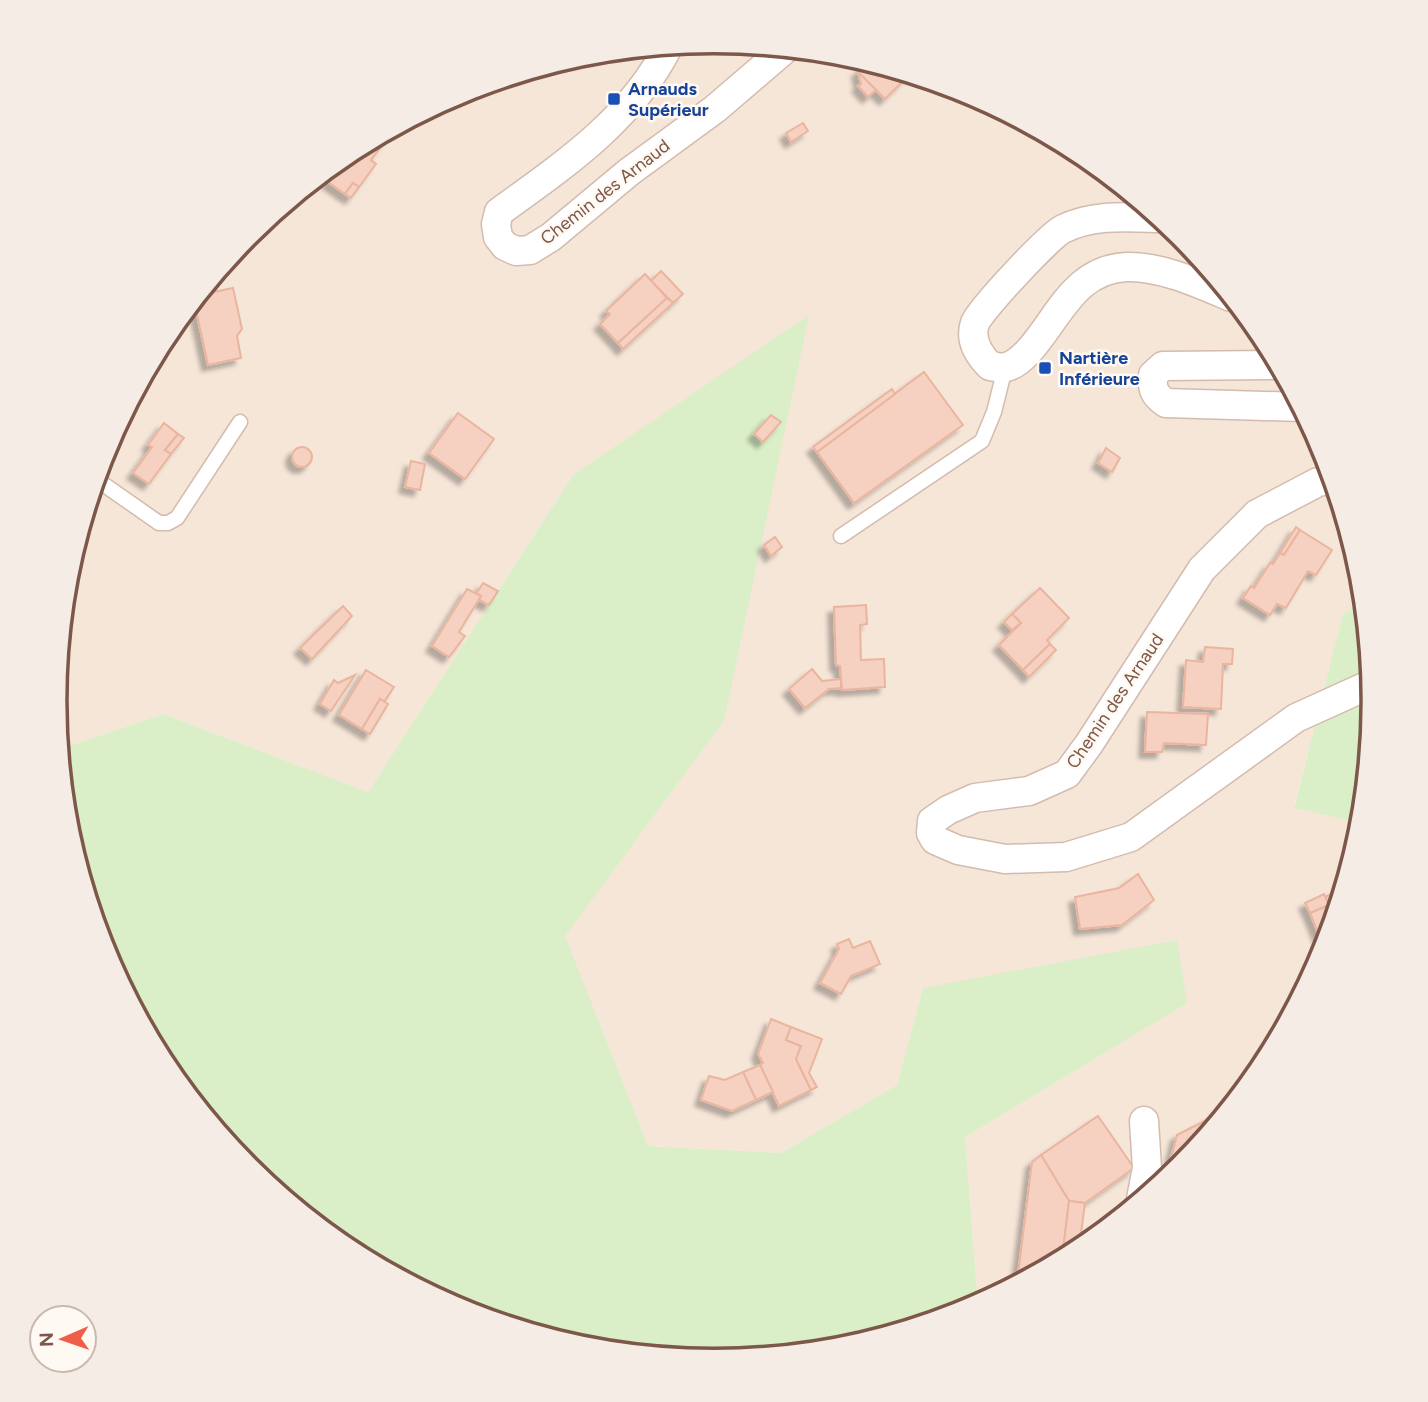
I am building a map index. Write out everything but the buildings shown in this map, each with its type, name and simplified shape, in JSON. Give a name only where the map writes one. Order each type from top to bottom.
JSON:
[{"type":"street","name":"Chemin des Arnaud","points":[[661,57],[625,111],[594,141],[499,212],[496,224],[498,237],[505,246],[516,251],[530,250],[551,237],[629,172],[715,109],[775,58]]},
{"type":"street","points":[[1143,218],[1099,217],[1062,229],[1028,260],[975,323],[974,342],[979,356],[990,366],[1005,368],[1020,360],[1041,337],[1075,288],[1097,274],[1127,267],[1178,275],[1212,289]]},
{"type":"street","points":[[1266,365],[1163,366],[1153,375],[1153,387],[1156,397],[1166,404],[1290,407]]},
{"type":"street","name":"Chemin des Arnaud","points":[[1322,481],[1257,514],[1202,569],[1090,744],[1067,774],[1028,790],[975,799],[948,810],[932,821],[931,833],[935,839],[958,850],[1004,859],[1066,857],[1130,837],[1296,718],[1360,689]]},
{"type":"street","points":[[1144,1121],[1147,1168],[1144,1183]]},
{"type":"lane","points":[[841,536],[982,441],[994,412],[1005,368]]},
{"type":"lane","points":[[105,485],[159,523],[168,523],[177,518],[240,422]]},
{"type":"shaded area","points":[[714,54],[798,60],[881,76],[962,103],[1000,121],[1073,163],[1108,188],[1171,244],[1200,275],[1227,307],[1274,378],[1312,453],[1326,493],[1339,534],[1354,610],[1343,614],[1294,807],[1349,820],[1348,827],[1339,868],[1312,949],[1274,1024],[1227,1095],[1171,1158],[1140,1187],[1073,1239],[977,1292],[965,1137],[1186,1003],[923,988],[897,1085],[781,1153],[648,1146],[564,936],[724,721],[573,475],[368,792],[163,714],[69,746],[67,701],[69,659],[73,617],[89,534],[116,453],[134,415],[176,342],[201,307],[257,244],[320,188],[355,163],[428,121],[466,103],[547,76],[630,60],[672,56]]},
{"type":"green space","points":[[809,315],[724,721],[565,936],[648,1146],[781,1153],[897,1085],[923,988],[1177,940],[1187,1003],[965,1137],[977,1292],[881,1326],[840,1335],[798,1342],[714,1348],[630,1342],[588,1335],[547,1326],[466,1299],[391,1261],[355,1239],[320,1214],[257,1158],[201,1095],[176,1060],[134,987],[116,949],[89,868],[73,785],[69,746],[163,714],[368,792],[573,475]]},
{"type":"green space","points":[[1354,609],[1361,701],[1355,785],[1349,820],[1294,808],[1343,613]]},
{"type":"place","name":"Arnauds Supérieur","points":[[614,99]]},
{"type":"place","name":"Nartière Inférieure","points":[[1045,368]]}]
